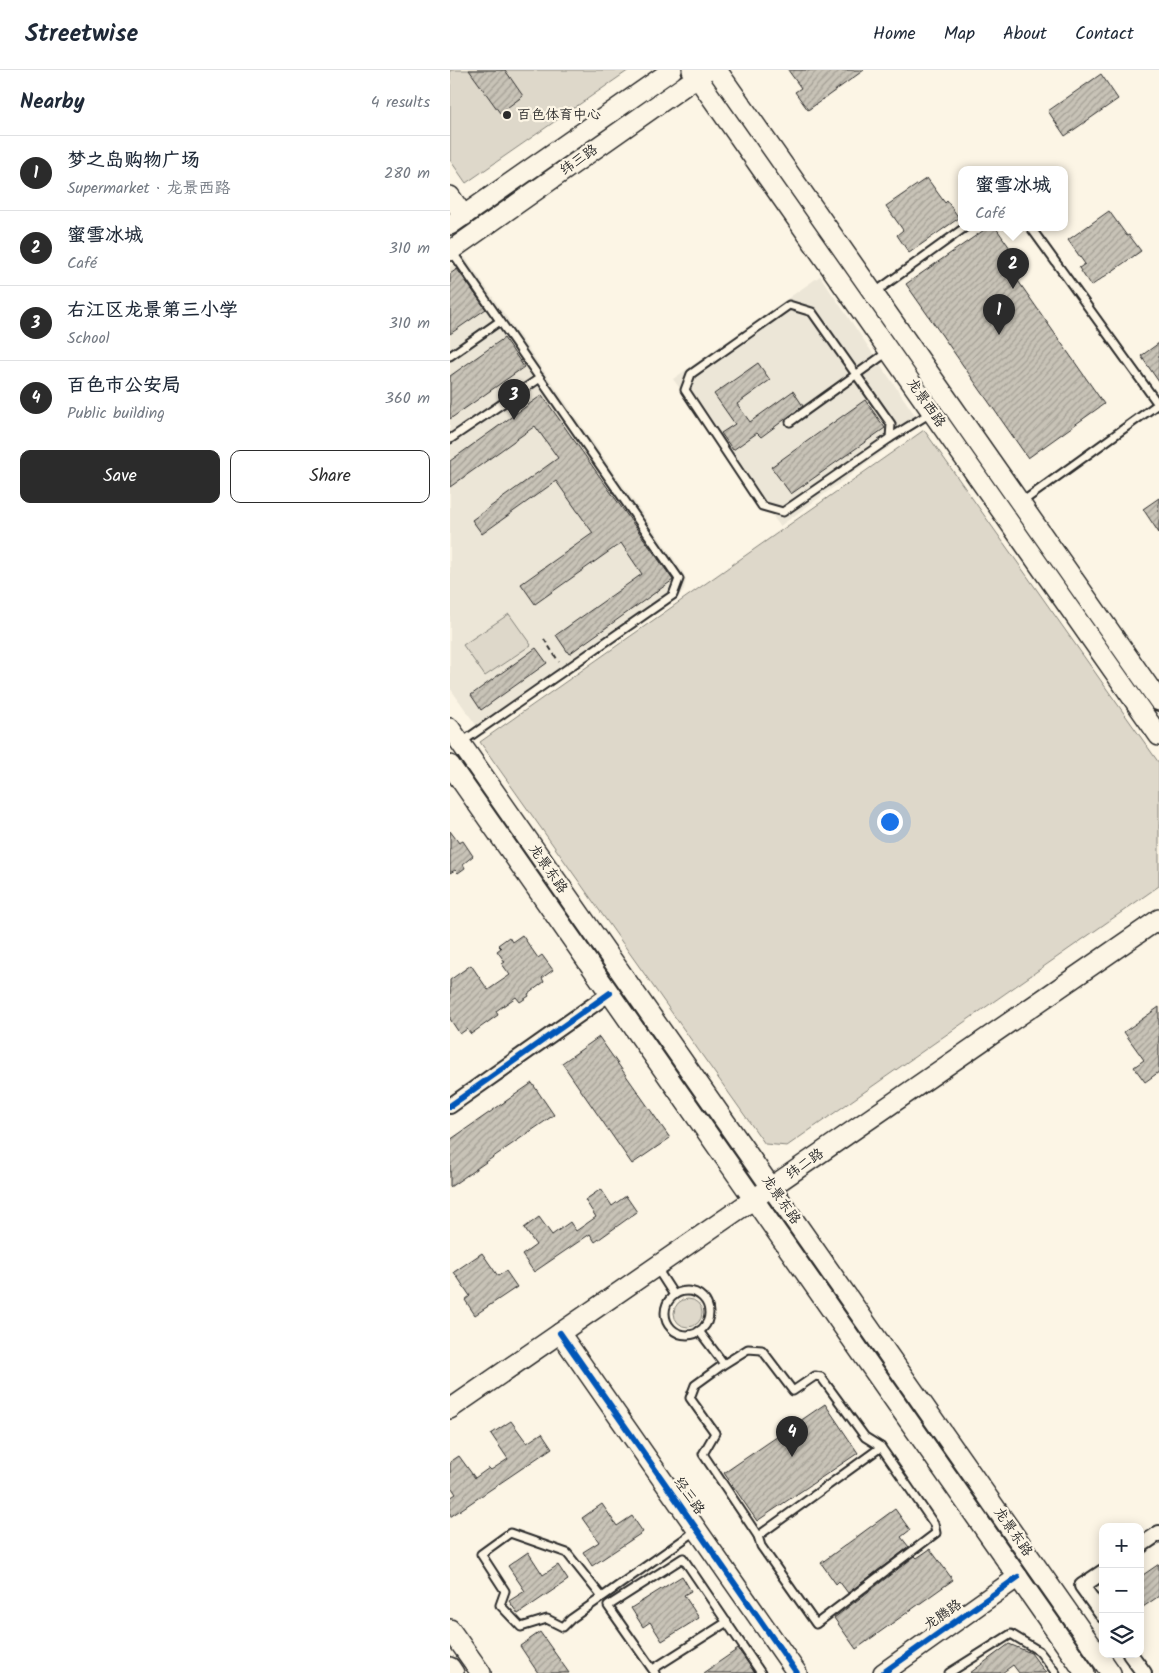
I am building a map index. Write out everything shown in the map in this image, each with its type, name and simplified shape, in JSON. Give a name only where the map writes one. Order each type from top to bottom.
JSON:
[{"type":"main road","name":"纬三路","points":[[457,220],[672,70]]},
{"type":"main road","name":"龙景西路","points":[[717,70],[1159,701]]},
{"type":"main road","name":"纬三路","points":[[451,250],[699,72]]},
{"type":"main road","name":"龙景西路","points":[[699,72],[889,351],[1159,736]]},
{"type":"main road","points":[[450,196],[457,220]]},
{"type":"main road","name":"龙景东路","points":[[455,736],[1111,1673]]},
{"type":"main road","name":"龙景东路","points":[[450,765],[1085,1673]]},
{"type":"main road","name":"纬二路","points":[[450,1409],[1159,918]]},
{"type":"main road","name":"经三路","points":[[560,1333],[798,1673]]},
{"type":"main road","name":"龙腾路","points":[[883,1673],[1018,1577]]},
{"type":"main road","points":[[450,1630],[481,1673]]},
{"type":"main road","points":[[450,1667],[454,1673]]},
{"type":"street","points":[[450,1106],[610,993]]},
{"type":"street","points":[[1144,1543],[1159,1533]]},
{"type":"street","points":[[1099,1575],[1082,1586],[1099,1609]]},
{"type":"street","points":[[1133,1658],[1144,1673]]},
{"type":"lane","points":[[874,293],[960,231]]},
{"type":"lane","points":[[1020,503],[1158,404],[1033,231]]},
{"type":"lane","points":[[451,250],[679,579],[673,595],[565,670],[455,736]]},
{"type":"lane","points":[[890,438],[891,424],[812,312],[788,305],[691,374],[686,390],[762,506],[783,512],[890,438],[932,412]]},
{"type":"lane","points":[[450,356],[500,321]]},
{"type":"lane","points":[[790,422],[889,351]]},
{"type":"lane","points":[[450,439],[540,378]]},
{"type":"lane","points":[[656,1267],[674,1296]]},
{"type":"lane","points":[[680,1292],[699,1294],[706,1303],[709,1314],[706,1325],[699,1331],[690,1335],[684,1335],[678,1333],[668,1324],[665,1312],[670,1300],[674,1296],[680,1292]]},
{"type":"lane","points":[[699,1331],[724,1364]]},
{"type":"lane","points":[[748,1349],[762,1350],[793,1391],[815,1376],[822,1378],[865,1437],[881,1447],[934,1524],[936,1533],[816,1624],[761,1546],[758,1536],[703,1454],[715,1434],[690,1398],[695,1385],[724,1364],[748,1349]]},
{"type":"lane","points":[[758,1536],[881,1447]]},
{"type":"lane","points":[[602,1597],[567,1553],[510,1533],[481,1554],[504,1591],[500,1605],[520,1627],[547,1619],[563,1627],[571,1619],[698,1530]]},
{"type":"lane","points":[[727,1622],[654,1671],[608,1606],[683,1558],[727,1622],[761,1673]]},
{"type":"lane","points":[[949,1673],[1011,1634],[1039,1651],[1056,1673]]},
{"type":"path","points":[[544,639],[565,670]]},
{"type":"shaded area","name":"百色体育中心","points":[[450,70],[629,70],[466,183],[450,160]]},
{"type":"shaded area","points":[[465,257],[683,572],[686,580],[684,589],[679,596],[483,735],[450,688],[450,267]]},
{"type":"shaded area","points":[[820,276],[921,424],[780,526],[673,379]]},
{"type":"shaded area","points":[[924,430],[1159,763],[1159,886],[787,1146],[765,1144],[480,742]]},
{"type":"shaded area","points":[[509,614],[531,645],[485,676],[463,645]]},
{"type":"shaded area","points":[[688,1299],[698,1303],[702,1313],[698,1323],[688,1327],[678,1323],[674,1313],[678,1303]]},
{"type":"building","points":[[469,70],[505,70],[523,96],[500,113]]},
{"type":"building","points":[[788,70],[864,70],[808,110],[795,92],[801,88]]},
{"type":"building","points":[[1101,74],[1118,99],[1065,136],[1048,111]]},
{"type":"building","points":[[927,178],[945,203],[947,201],[958,219],[909,253],[897,235],[903,230],[886,206]]},
{"type":"building","points":[[1109,211],[1127,236],[1129,235],[1141,251],[1091,286],[1079,268],[1085,264],[1068,240]]},
{"type":"building","points":[[983,231],[998,231],[1012,251],[1002,258],[1104,404],[1028,458],[906,284]]},
{"type":"building","points":[[457,269],[486,309],[450,334],[450,274]]},
{"type":"building","points":[[504,338],[524,367],[450,419],[450,376]]},
{"type":"building","points":[[1159,343],[1159,382],[1141,356]]},
{"type":"building","points":[[758,363],[770,380],[737,404],[750,422],[793,391],[803,406],[761,437],[757,433],[733,450],[721,433],[735,424],[714,394]]},
{"type":"building","points":[[542,395],[673,580],[569,654],[556,635],[642,574],[621,543],[535,604],[521,584],[593,533],[556,481],[482,534],[472,520],[558,458],[535,426],[450,487],[450,461]]},
{"type":"building","points":[[865,400],[885,428],[791,494],[771,467]]},
{"type":"building","points":[[1159,498],[1159,533],[1143,509]]},
{"type":"building","points":[[536,648],[547,663],[481,710],[471,695]]},
{"type":"building","points":[[450,831],[459,843],[463,841],[473,856],[463,864],[465,868],[458,873],[455,870],[450,873]]},
{"type":"building","points":[[522,935],[538,958],[542,955],[553,970],[542,978],[544,982],[528,994],[529,996],[520,1002],[516,997],[496,1011],[498,1015],[471,1034],[467,1029],[460,1034],[450,1019],[450,980],[471,965],[488,990],[510,975],[502,964],[505,962],[497,951],[501,948],[498,945],[509,937],[512,942]]},
{"type":"building","points":[[1159,1007],[1159,1072],[1145,1082],[1134,1067],[1144,1060],[1124,1032]]},
{"type":"building","points":[[599,1037],[670,1138],[632,1164],[562,1063]]},
{"type":"building","points":[[532,1083],[554,1115],[450,1187],[450,1140]]},
{"type":"building","points":[[601,1189],[612,1206],[626,1196],[637,1212],[595,1242],[590,1234],[534,1272],[522,1255],[536,1245],[524,1228],[539,1217],[552,1235],[570,1222],[576,1231],[596,1217],[585,1200]]},
{"type":"building","points":[[482,1253],[498,1276],[506,1271],[517,1287],[475,1315],[465,1300],[470,1296],[454,1272]]},
{"type":"building","points":[[825,1404],[858,1453],[757,1521],[724,1473]]},
{"type":"building","points":[[511,1421],[527,1443],[542,1433],[552,1448],[450,1517],[450,1498],[456,1494],[450,1485],[450,1462],[459,1456],[475,1478],[489,1468],[491,1470],[508,1459],[491,1434]]},
{"type":"building","points":[[602,1504],[617,1526],[632,1516],[643,1532],[592,1566],[583,1552],[599,1542],[582,1518]]},
{"type":"building","points":[[895,1509],[910,1530],[901,1537],[909,1547],[848,1593],[839,1581],[836,1584],[821,1563]]},
{"type":"building","points":[[930,1549],[953,1580],[856,1649],[834,1618],[915,1556],[917,1558]]},
{"type":"building","points":[[528,1552],[543,1575],[558,1565],[568,1580],[518,1614],[509,1601],[525,1591],[508,1566]]},
{"type":"building","points":[[1159,1564],[1159,1596],[1144,1606],[1144,1574]]},
{"type":"building","points":[[682,1576],[691,1591],[684,1595],[699,1618],[662,1641],[650,1622],[643,1627],[631,1608]]},
{"type":"building","points":[[540,1632],[569,1673],[538,1673],[520,1646]]},
{"type":"building","points":[[1009,1644],[1031,1653],[1046,1673],[1019,1673],[1013,1665],[1002,1673],[970,1673]]},
{"type":"building","points":[[738,1649],[755,1673],[703,1673]]},
{"type":"cycle path","points":[[450,1106],[610,993]]},
{"type":"cycle path","points":[[560,1333],[797,1673]]},
{"type":"cycle path","points":[[883,1673],[1018,1577]]},
{"type":"place","name":"百色体育中心","points":[[507,115]]},
{"type":"place","name":"蜜雪冰城","points":[[1013,289]]},
{"type":"place","name":"梦之岛购物广场","points":[[999,335]]},
{"type":"place","name":"右江区龙景第三小学","points":[[514,420]]},
{"type":"place","name":"百色市公安局","points":[[792,1457]]}]
